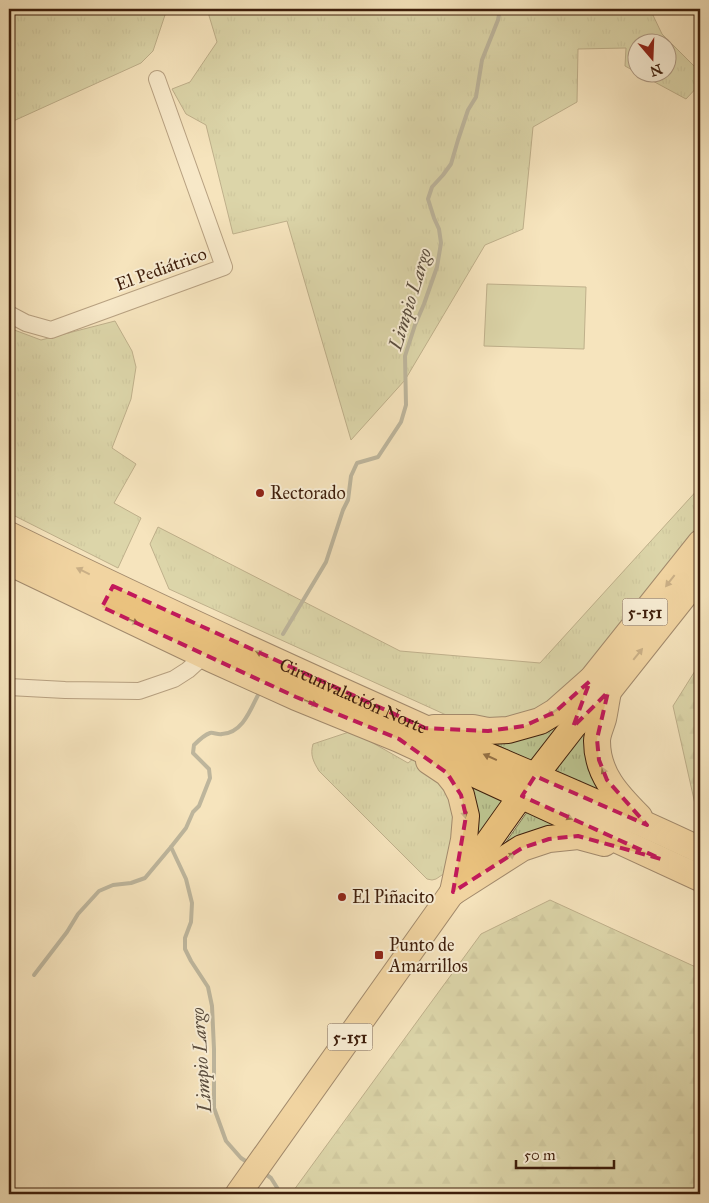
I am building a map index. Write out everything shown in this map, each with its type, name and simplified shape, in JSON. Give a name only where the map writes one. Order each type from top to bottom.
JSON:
[{"type":"highway","name":"Circunvalación Norte","points":[[9,534],[205,656],[296,697],[399,739],[528,786],[647,824],[700,850]]},
{"type":"highway","name":"Circunvalación Norte","points":[[9,562],[224,636],[424,728],[661,860],[700,878]]},
{"type":"highway","points":[[424,728],[508,730],[540,721],[599,686],[603,716],[597,740],[599,760],[607,780],[624,801],[647,824]]},
{"type":"highway","points":[[399,739],[447,773],[461,795],[466,816],[464,840],[453,892]]},
{"type":"highway","points":[[453,892],[522,848],[549,839],[578,836],[661,860]]},
{"type":"main road","name":"5-151","points":[[238,1194],[528,786],[573,727],[599,686],[700,543]]},
{"type":"main road","name":"5-151","points":[[599,686],[700,576]]},
{"type":"street","name":"El Pediátrico","points":[[9,314],[51,330],[224,267],[157,80]]},
{"type":"street","points":[[9,687],[138,691],[174,679],[205,656],[224,636]]},
{"type":"highlighted area","points":[[113,586],[425,728],[488,731],[524,726],[555,712],[590,681],[573,727],[608,692],[597,739],[599,760],[607,780],[647,825],[535,776],[522,796],[661,859],[578,836],[549,839],[522,848],[453,892],[466,816],[461,795],[447,773],[399,739],[296,697],[102,607]]},
{"type":"green space","points":[[9,9],[167,9],[153,51],[141,63],[9,123]]},
{"type":"green space","points":[[207,9],[650,9],[661,32],[626,32],[626,48],[578,49],[577,102],[533,127],[523,229],[485,245],[405,380],[351,440],[287,221],[233,234],[206,125],[186,114],[172,89],[190,82],[217,42]]},
{"type":"green space","points":[[676,48],[700,72],[700,84],[686,99],[655,82],[676,82]]},
{"type":"green space","points":[[487,284],[586,287],[584,349],[484,346]]},
{"type":"green space","points":[[115,321],[132,351],[136,367],[131,399],[112,448],[136,464],[114,503],[141,518],[118,568],[9,513],[9,328],[41,340]]},
{"type":"green space","points":[[700,487],[700,533],[560,697],[530,714],[501,724],[455,719],[169,589],[150,544],[158,527],[400,651],[540,663]]},
{"type":"green space","points":[[700,663],[700,806],[695,804],[673,706]]},
{"type":"green space","points":[[596,715],[615,802],[553,774]]},
{"type":"green space","points":[[563,717],[551,738],[531,761],[475,735]]},
{"type":"green space","points":[[352,731],[408,763],[414,758],[439,777],[461,815],[445,873],[436,879],[427,879],[319,771],[312,755],[313,744]]},
{"type":"green space","points":[[458,771],[508,796],[470,850]]},
{"type":"green space","points":[[532,805],[592,833],[499,852]]},
{"type":"green space","points":[[550,900],[700,969],[700,1194],[291,1194],[481,934]]},
{"type":"waterway","name":"Limpio Largo","points":[[283,634],[326,562],[348,500],[351,476],[357,463],[378,457],[401,422],[406,405],[405,356],[437,267],[441,243],[439,229],[428,199],[432,187],[451,164],[468,110],[476,97],[482,60],[498,20],[500,9]]},
{"type":"waterway","name":"Limpio Largo","points":[[250,1164],[241,1158],[226,1141],[214,1108],[212,1006],[208,987],[185,949],[185,938],[191,922],[192,903],[186,879],[171,847],[186,828],[193,812],[199,806],[210,778],[209,769],[193,753],[194,745],[210,733],[229,733],[235,730],[245,720],[258,695]]},
{"type":"waterway","points":[[34,975],[67,932],[78,914],[99,891],[113,885],[131,883],[145,878],[171,847]]},
{"type":"waterway","name":"Limpio Largo","points":[[264,1173],[271,1178],[281,1194]]},
{"type":"place","name":"Rectorado","points":[[260,493]]},
{"type":"place","name":"El Piñacito","points":[[342,897]]},
{"type":"place","name":"Punto de Amarrillos","points":[[379,955]]}]
